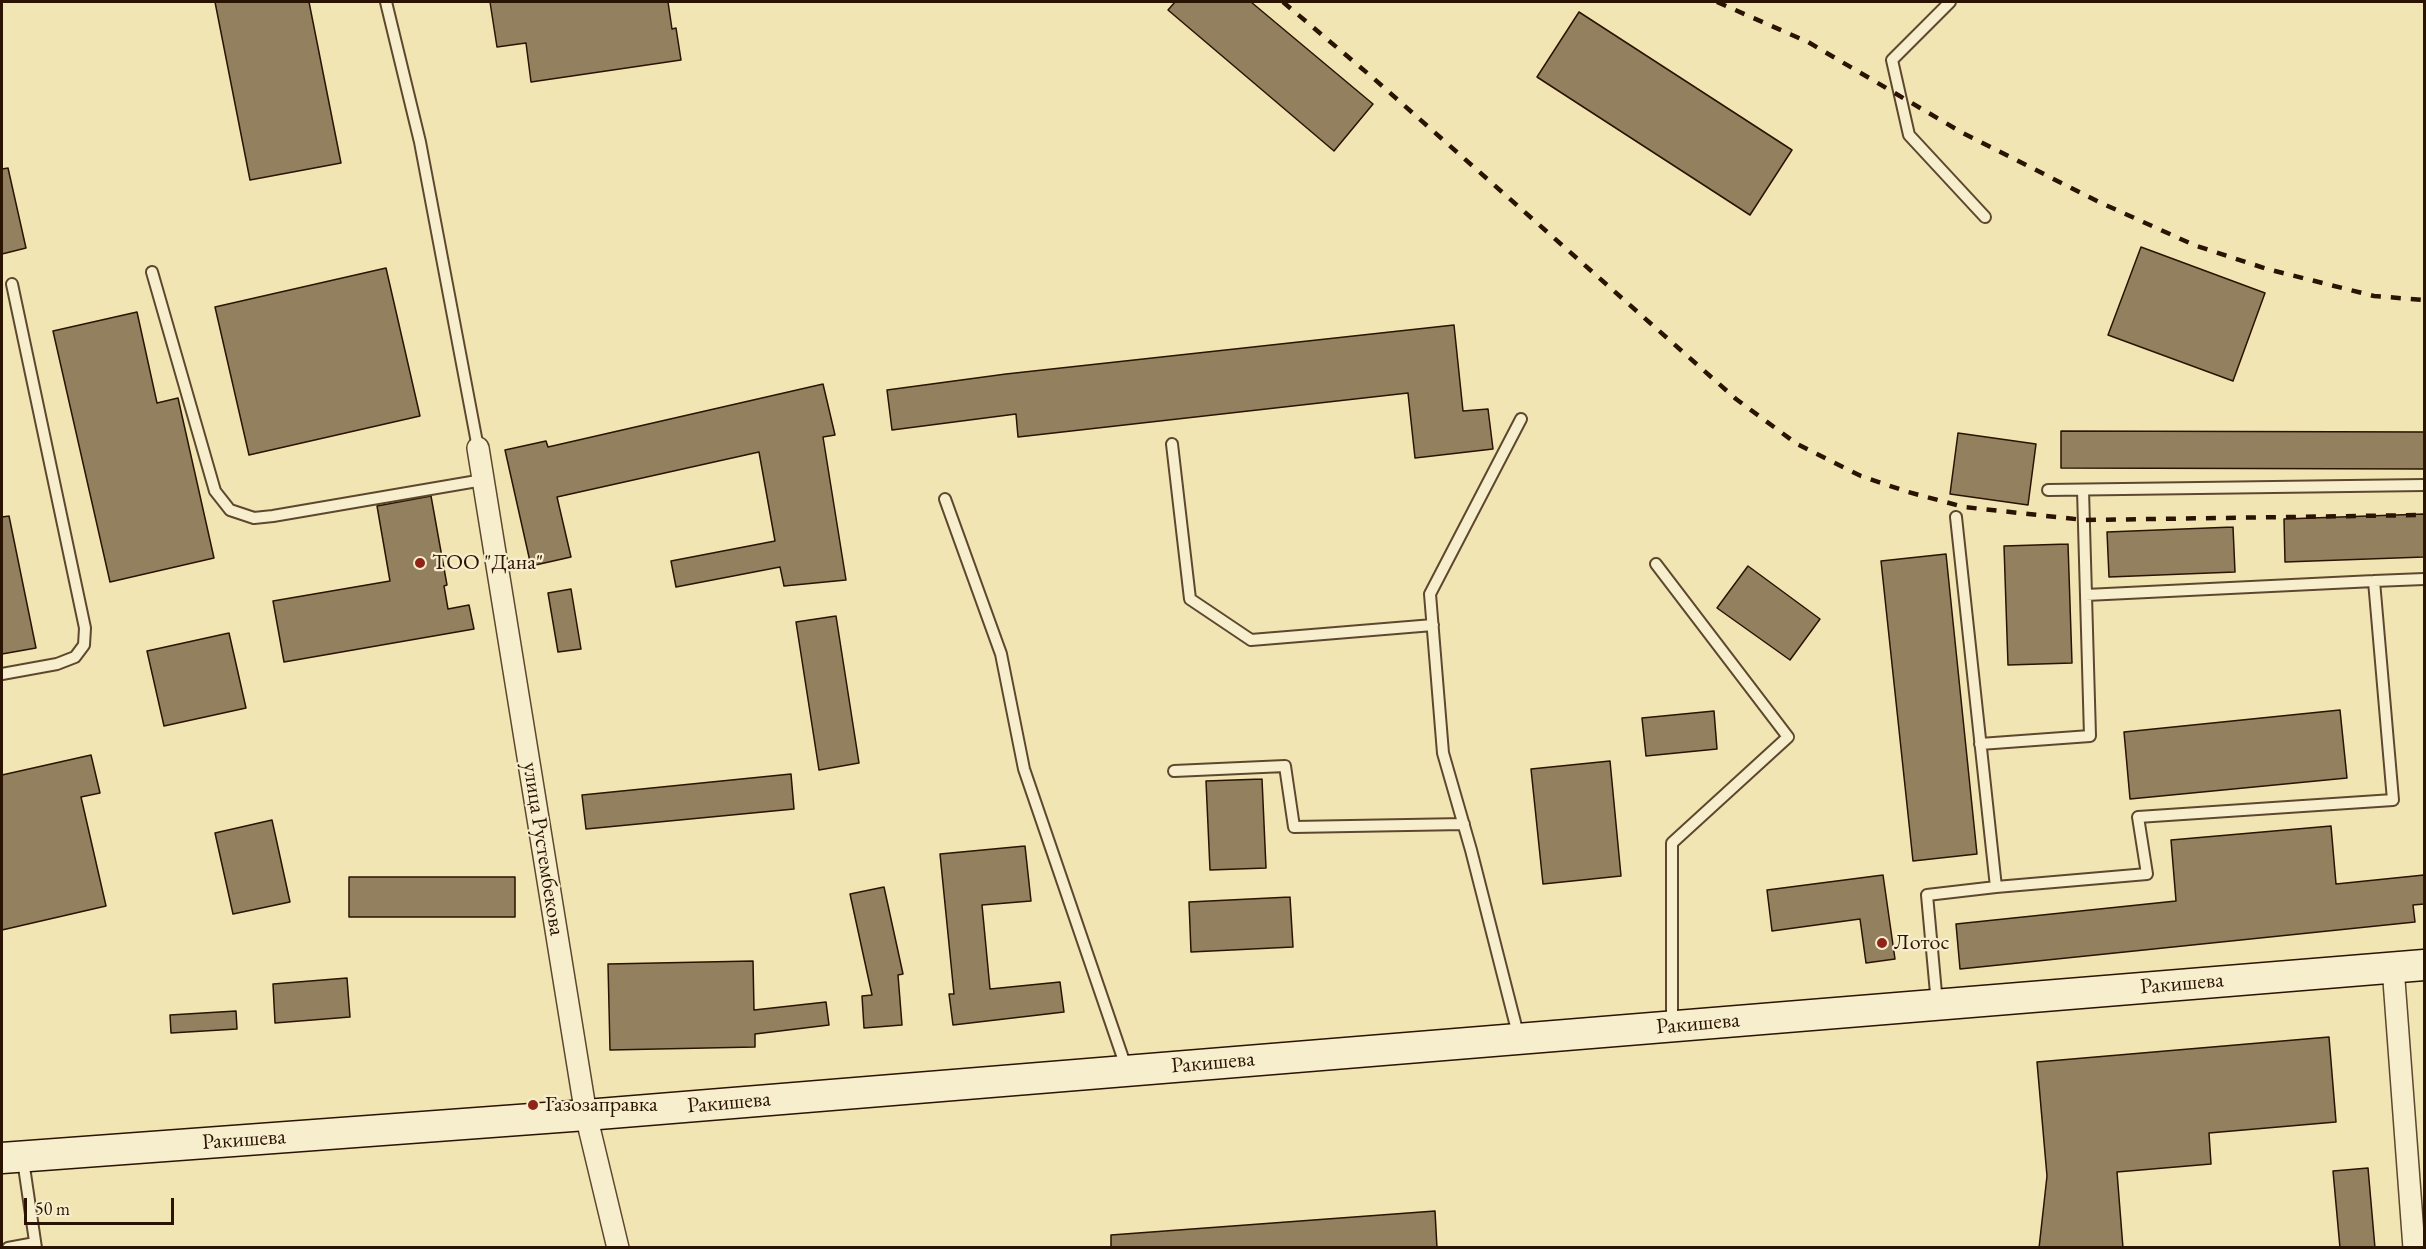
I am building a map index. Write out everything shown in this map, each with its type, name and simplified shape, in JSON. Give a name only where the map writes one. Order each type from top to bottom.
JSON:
[{"type":"street","name":"улица Рустембекова","points":[[478,448],[586,1115],[618,1248]]},
{"type":"street","name":"Ракишева","points":[[12,1157],[586,1115],[2424,965]]},
{"type":"street","points":[[2393,967],[2414,1248]]},
{"type":"lane","points":[[386,2],[420,142],[478,448]]},
{"type":"lane","points":[[1950,2],[1892,60],[1909,135],[1985,218]]},
{"type":"lane","points":[[152,272],[215,491],[230,510],[254,518],[273,516],[483,480]]},
{"type":"lane","points":[[2,674],[57,664],[75,657],[84,645],[85,628],[12,284]]},
{"type":"lane","points":[[1519,1038],[1464,824],[1443,753],[1430,594],[1521,419]]},
{"type":"lane","points":[[1172,444],[1190,599],[1251,640],[1433,625]]},
{"type":"lane","points":[[2048,490],[2424,485]]},
{"type":"lane","points":[[1980,744],[2090,735],[2084,490]]},
{"type":"lane","points":[[945,499],[1002,654],[1024,769],[1127,1071]]},
{"type":"lane","points":[[1956,517],[1996,887]]},
{"type":"lane","points":[[1656,564],[1788,736],[1672,843],[1672,1026]]},
{"type":"lane","points":[[2086,595],[2424,579]]},
{"type":"lane","points":[[1936,1004],[1927,895],[2147,874],[2138,817],[2393,800],[2374,581]]},
{"type":"lane","points":[[1174,771],[1285,766],[1294,827],[1464,824]]},
{"type":"lane","points":[[8,1248],[36,1245],[12,1157]]},
{"type":"building","points":[[215,2],[309,2],[341,163],[250,180]]},
{"type":"building","points":[[490,2],[668,2],[672,29],[676,28],[681,60],[531,82],[526,43],[497,47]]},
{"type":"building","points":[[1175,2],[1251,2],[1373,104],[1334,151],[1168,10]]},
{"type":"building","points":[[1579,12],[1792,150],[1750,215],[1537,77]]},
{"type":"building","points":[[8,168],[26,248],[2,254],[2,169]]},
{"type":"building","points":[[2141,247],[2265,293],[2233,381],[2108,335]]},
{"type":"building","points":[[386,268],[420,416],[249,455],[215,307]]},
{"type":"building","points":[[137,312],[157,403],[178,398],[214,558],[110,582],[53,331]]},
{"type":"building","points":[[1454,325],[1463,411],[1488,409],[1493,449],[1415,458],[1408,393],[1018,437],[1016,414],[892,430],[887,390],[1006,374]]},
{"type":"building","points":[[823,384],[835,435],[823,437],[846,580],[784,586],[780,567],[676,587],[671,561],[775,541],[759,452],[557,497],[571,557],[531,566],[505,450],[546,441],[548,447]]},
{"type":"building","points":[[2061,431],[2424,432],[2424,469],[2061,468]]},
{"type":"building","points":[[1958,433],[2036,444],[2028,505],[1950,494]]},
{"type":"building","points":[[431,496],[447,585],[444,586],[448,609],[469,605],[474,629],[284,662],[273,601],[390,581],[377,506]]},
{"type":"building","points":[[2424,514],[2424,557],[2285,562],[2284,519]]},
{"type":"building","points":[[9,516],[36,648],[2,654],[2,517]]},
{"type":"building","points":[[2233,527],[2235,572],[2109,577],[2107,532]]},
{"type":"building","points":[[2068,544],[2072,663],[2008,665],[2004,546]]},
{"type":"building","points":[[1946,554],[1977,854],[1913,861],[1881,561]]},
{"type":"building","points":[[1748,566],[1820,619],[1790,660],[1717,608]]},
{"type":"building","points":[[571,589],[581,649],[558,652],[548,593]]},
{"type":"building","points":[[836,616],[859,763],[819,770],[796,622]]},
{"type":"building","points":[[229,633],[246,708],[164,726],[147,651]]},
{"type":"building","points":[[2340,710],[2347,778],[2130,799],[2124,732]]},
{"type":"building","points":[[1714,711],[1717,749],[1646,756],[1642,718]]},
{"type":"building","points":[[91,755],[100,793],[81,797],[106,906],[2,930],[2,775]]},
{"type":"building","points":[[1610,761],[1621,876],[1543,884],[1531,769]]},
{"type":"building","points":[[791,774],[794,809],[586,829],[582,795]]},
{"type":"building","points":[[1262,779],[1266,868],[1210,870],[1206,781]]},
{"type":"building","points":[[272,820],[290,902],[233,914],[215,833]]},
{"type":"building","points":[[2331,826],[2336,884],[2424,875],[2424,904],[2413,905],[2415,922],[1960,969],[1956,924],[2176,901],[2171,840]]},
{"type":"building","points":[[1025,846],[1031,901],[982,905],[990,989],[1060,982],[1064,1012],[953,1025],[949,994],[954,994],[940,854]]},
{"type":"building","points":[[1883,875],[1895,959],[1866,963],[1860,919],[1772,931],[1767,890]]},
{"type":"building","points":[[349,877],[515,877],[515,917],[349,917]]},
{"type":"building","points":[[884,887],[903,974],[898,975],[902,1025],[864,1028],[862,996],[872,995],[850,894]]},
{"type":"building","points":[[1290,897],[1293,947],[1191,952],[1189,902]]},
{"type":"building","points":[[753,961],[754,1010],[826,1002],[829,1025],[755,1034],[755,1047],[610,1050],[608,964]]},
{"type":"building","points":[[347,978],[350,1017],[275,1023],[273,984]]},
{"type":"building","points":[[236,1011],[237,1029],[171,1033],[170,1015]]},
{"type":"building","points":[[2329,1037],[2336,1122],[2209,1133],[2211,1164],[2117,1172],[2123,1248],[2039,1248],[2047,1176],[2037,1062]]},
{"type":"building","points":[[2368,1168],[2375,1248],[2340,1248],[2333,1171]]},
{"type":"building","points":[[1435,1211],[1437,1248],[1111,1248],[1111,1235]]},
{"type":"railway","points":[[1283,2],[1372,77],[1736,399],[1797,444],[1861,476],[1964,507],[2084,520],[2424,515]]},
{"type":"railway","points":[[1717,2],[1808,42],[1961,132],[2099,202],[2194,245],[2267,269],[2374,296],[2424,300]]},
{"type":"place","name":"ТОО \"Дана\"","points":[[420,563]]},
{"type":"place","name":"Лотос","points":[[1882,943]]},
{"type":"place","name":"Газозаправка","points":[[533,1105]]}]
